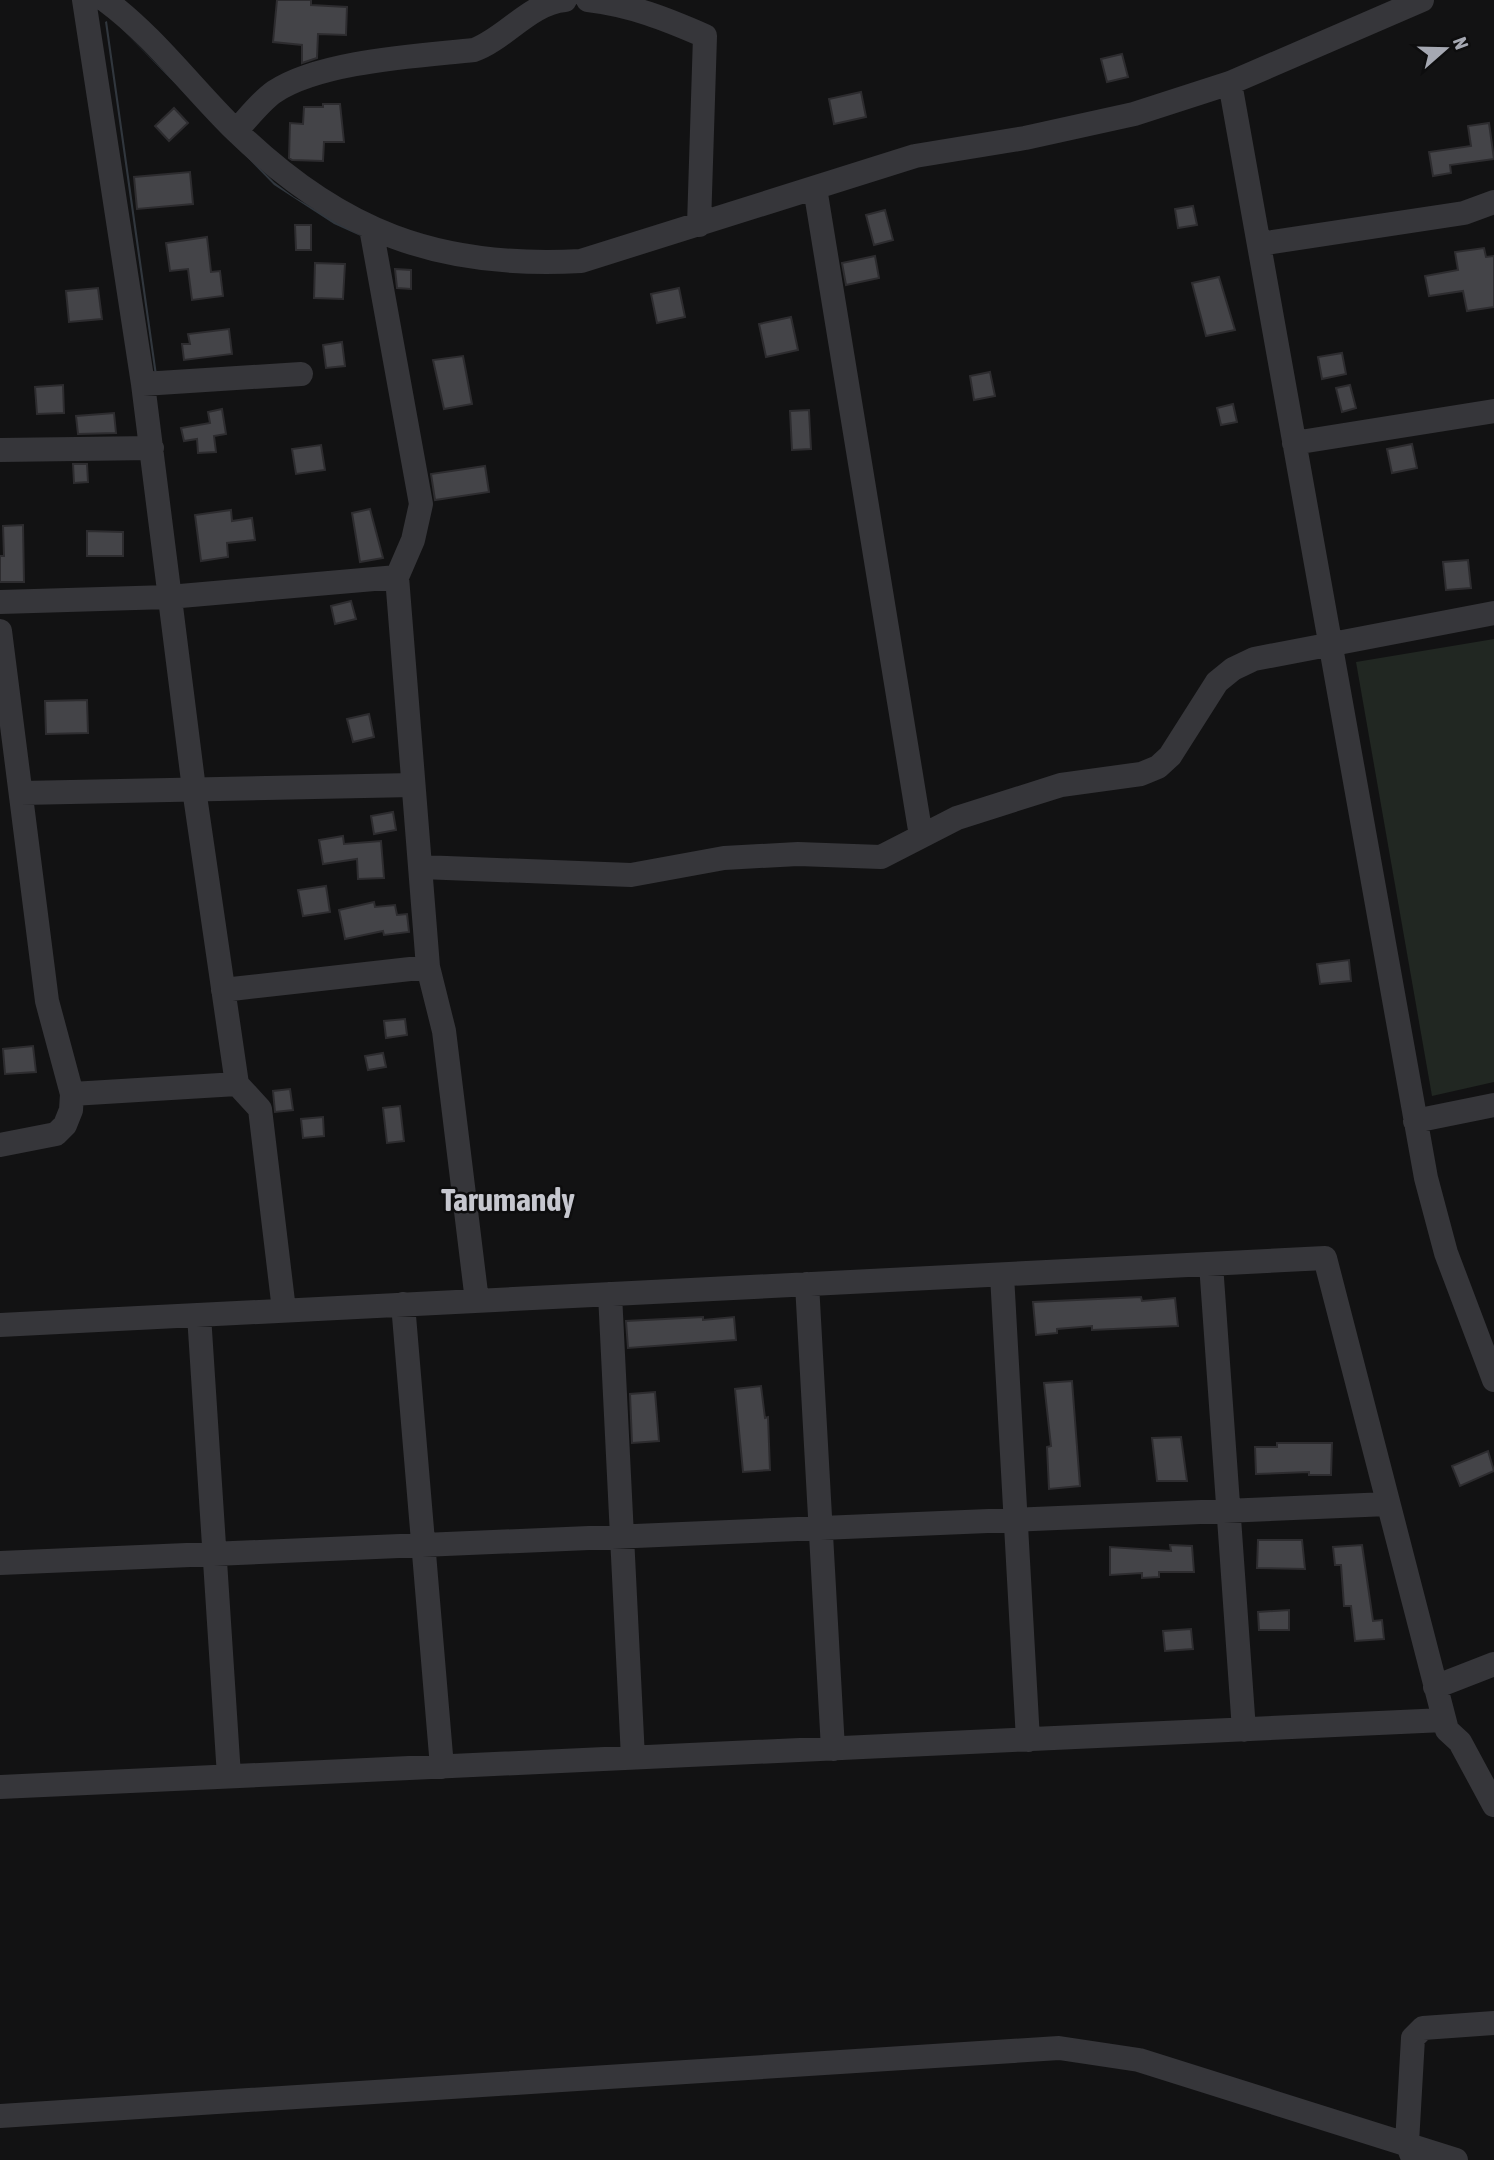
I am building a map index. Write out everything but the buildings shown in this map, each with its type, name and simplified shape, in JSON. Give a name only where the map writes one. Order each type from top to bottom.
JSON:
[{"type":"street","points":[[84,0],[143,384],[194,789],[238,1086]]},
{"type":"street","points":[[105,0],[147,38],[236,131],[294,183],[331,209],[372,228],[466,257],[525,264],[581,261],[915,156],[1025,138],[1134,114],[1230,83],[1422,0]]},
{"type":"street","points":[[236,131],[272,94],[293,81],[367,64],[474,50],[488,45],[532,13],[565,0]]},
{"type":"street","points":[[589,0],[618,3],[652,13],[705,36],[699,225]]},
{"type":"street","points":[[1230,83],[1415,1121],[1446,1253],[1494,1380]]},
{"type":"street","points":[[815,188],[921,836]]},
{"type":"street","points":[[1259,244],[1464,213],[1494,202]]},
{"type":"street","points":[[372,228],[421,504],[416,528],[397,577],[428,967],[444,1031],[477,1301]]},
{"type":"street","points":[[143,384],[301,374]]},
{"type":"street","points":[[1294,443],[1494,411]]},
{"type":"street","points":[[0,450],[152,448]]},
{"type":"street","points":[[0,602],[169,597],[397,577]]},
{"type":"street","points":[[421,867],[631,875],[724,858],[798,854],[881,858],[957,818],[1061,785],[1142,775],[1158,767],[1170,756],[1217,682],[1233,669],[1254,659],[1494,613]]},
{"type":"street","points":[[0,631],[47,1001],[72,1094],[68,1118],[57,1134],[0,1145]]},
{"type":"street","points":[[21,793],[413,785]]},
{"type":"street","points":[[223,990],[428,967]]},
{"type":"street","points":[[72,1094],[238,1086],[254,1099],[260,1109],[284,1310]]},
{"type":"street","points":[[1415,1121],[1494,1105]]},
{"type":"street","points":[[0,1325],[1325,1258],[1445,1723],[1460,1742],[1494,1805]]},
{"type":"street","points":[[1211,1264],[1244,1730]]},
{"type":"street","points":[[1002,1275],[1028,1740]]},
{"type":"street","points":[[807,1284],[833,1749]]},
{"type":"street","points":[[610,1294],[633,1758]]},
{"type":"street","points":[[403,1304],[442,1767]]},
{"type":"street","points":[[199,1315],[229,1776]]},
{"type":"street","points":[[0,1563],[1388,1504]]},
{"type":"street","points":[[1435,1687],[1494,1664]]},
{"type":"street","points":[[0,1787],[1445,1723]]},
{"type":"street","points":[[1410,2151],[1413,2038],[1416,2032],[1423,2028],[1494,2022]]},
{"type":"street","points":[[0,2116],[1059,2048],[1139,2060],[1410,2151],[1455,2160]]},
{"type":"shaded area","points":[[111,18],[274,182],[294,197],[365,238],[334,224],[274,185]]},
{"type":"shaded area","points":[[107,21],[157,375],[155,376],[105,22]]},
{"type":"shaded area","points":[[1494,639],[1494,1082],[1432,1096],[1356,662]]},
{"type":"district","name":"Tarumandy","points":[[508,1199]]}]
